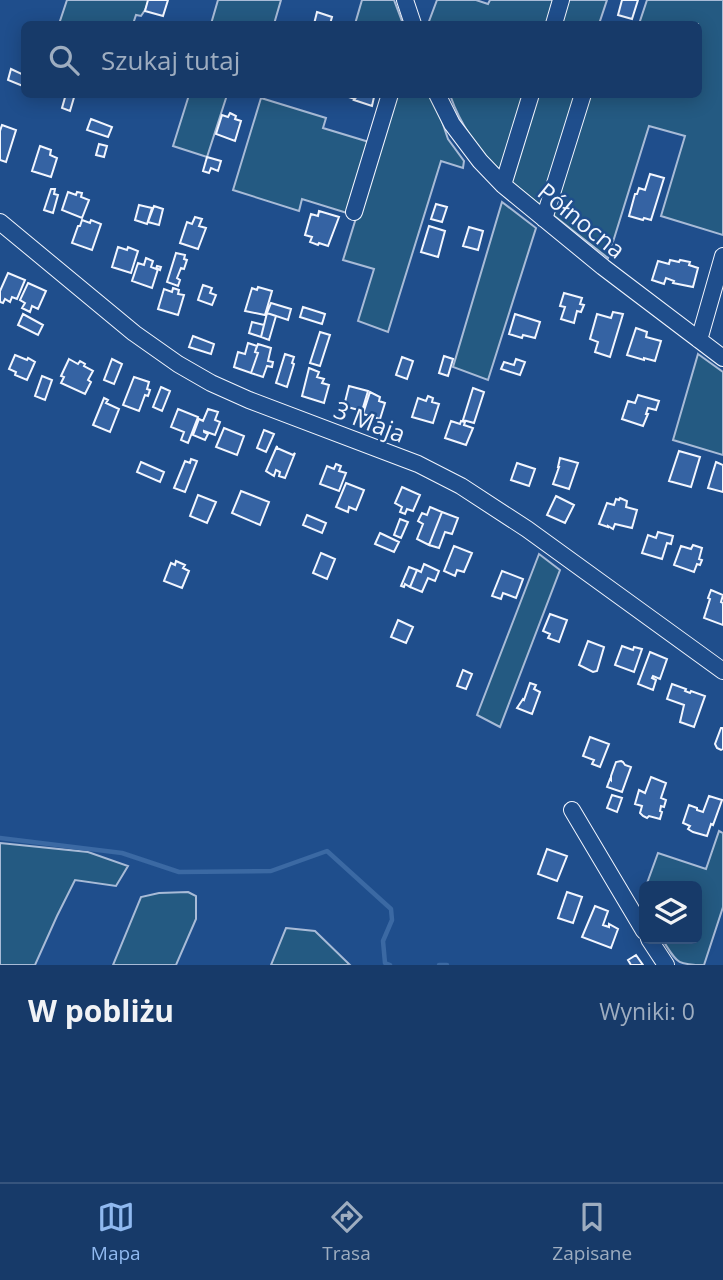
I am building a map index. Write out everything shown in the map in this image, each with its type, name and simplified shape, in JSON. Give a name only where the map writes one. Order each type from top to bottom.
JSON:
[{"type":"street","points":[[555,21],[561,0]]},
{"type":"street","points":[[354,212],[389,98]]},
{"type":"street","name":"Północna","points":[[439,98],[452,124],[480,161],[503,185],[603,267],[723,358]]},
{"type":"street","points":[[503,185],[530,98]]},
{"type":"street","points":[[544,219],[582,98]]},
{"type":"street","name":"3 Maja","points":[[0,222],[134,333],[194,374],[249,400],[418,464],[461,486],[527,528],[723,671]]},
{"type":"street","points":[[699,340],[723,256]]},
{"type":"street","points":[[572,810],[639,923]]},
{"type":"street","points":[[652,944],[666,965]]},
{"type":"shaded area","points":[[67,0],[149,0],[141,16],[136,15],[134,21],[60,21]]},
{"type":"shaded area","points":[[218,0],[281,0],[275,21],[212,21]]},
{"type":"shaded area","points":[[362,0],[394,0],[402,21],[356,21]]},
{"type":"shaded area","points":[[437,0],[476,0],[488,4],[490,0],[556,0],[549,21],[429,21]]},
{"type":"shaded area","points":[[567,0],[607,0],[600,21],[560,21]]},
{"type":"shaded area","points":[[647,0],[723,0],[723,235],[661,216],[685,136],[649,126],[608,258],[553,215],[587,98],[702,98],[702,21],[640,21]]},
{"type":"shaded area","points":[[188,98],[226,98],[207,157],[173,146]]},
{"type":"shaded area","points":[[261,98],[326,118],[323,128],[369,142],[347,213],[302,199],[299,211],[233,190]]},
{"type":"shaded area","points":[[393,98],[434,98],[448,139],[464,161],[463,168],[441,161],[388,332],[358,321],[374,269],[343,260]]},
{"type":"shaded area","points":[[451,98],[525,98],[502,172],[471,137]]},
{"type":"shaded area","points":[[536,98],[576,98],[541,206],[510,181]]},
{"type":"shaded area","points":[[502,202],[536,228],[488,380],[453,367]]},
{"type":"shaded area","points":[[698,354],[723,372],[723,455],[673,440]]},
{"type":"shaded area","points":[[539,554],[560,570],[500,727],[477,715]]},
{"type":"shaded area","points":[[719,831],[723,833],[723,907],[704,965],[682,963],[665,944],[702,944],[702,881],[648,881],[658,853],[706,869]]},
{"type":"shaded area","points":[[0,843],[88,852],[128,866],[116,886],[75,880],[35,965],[0,965]]},
{"type":"shaded area","points":[[188,892],[196,896],[196,919],[176,965],[113,965],[141,897]]},
{"type":"shaded area","points":[[286,928],[315,931],[350,965],[271,965]]},
{"type":"building","points":[[148,0],[168,0],[163,16],[145,11]]},
{"type":"building","points":[[622,0],[638,0],[632,19],[618,15]]},
{"type":"building","points":[[317,12],[332,17],[331,21],[315,21]]},
{"type":"building","points":[[11,69],[21,74],[21,85],[8,80]]},
{"type":"building","points":[[65,98],[74,98],[70,111],[62,108]]},
{"type":"building","points":[[352,98],[374,98],[372,106]]},
{"type":"building","points":[[230,113],[241,121],[235,141],[216,134],[222,115],[228,117]]},
{"type":"building","points":[[91,119],[112,127],[108,137],[87,130]]},
{"type":"building","points":[[2,125],[16,130],[6,162],[0,160]]},
{"type":"building","points":[[99,144],[107,146],[104,157],[96,155]]},
{"type":"building","points":[[40,146],[51,150],[50,155],[57,158],[51,177],[32,171]]},
{"type":"building","points":[[207,157],[221,161],[218,171],[211,168],[209,173],[203,171]]},
{"type":"building","points":[[650,174],[664,178],[651,220],[629,216],[635,194],[639,188],[645,190]]},
{"type":"building","points":[[51,189],[55,189],[54,194],[58,195],[53,213],[44,210]]},
{"type":"building","points":[[68,192],[76,195],[77,192],[82,193],[81,197],[89,200],[82,218],[62,210]]},
{"type":"building","points":[[436,204],[447,207],[442,222],[431,219]]},
{"type":"building","points":[[139,205],[152,208],[147,224],[135,220]]},
{"type":"building","points":[[154,206],[163,209],[159,225],[148,222]]},
{"type":"building","points":[[319,211],[339,217],[328,246],[310,242],[312,237],[305,235],[311,214],[318,216]]},
{"type":"building","points":[[195,217],[202,219],[199,226],[206,228],[198,249],[180,243],[187,222],[192,224]]},
{"type":"building","points":[[82,220],[101,224],[92,250],[72,243]]},
{"type":"building","points":[[429,226],[445,231],[438,257],[421,252]]},
{"type":"building","points":[[469,227],[483,231],[478,250],[463,246]]},
{"type":"building","points":[[118,247],[138,251],[131,273],[112,267]]},
{"type":"building","points":[[176,253],[185,255],[184,259],[187,260],[177,278],[180,280],[178,286],[167,282]]},
{"type":"building","points":[[146,258],[153,261],[151,267],[161,267],[152,288],[132,281],[138,263],[144,265]]},
{"type":"building","points":[[670,260],[690,262],[689,265],[698,268],[693,287],[673,283],[674,281],[666,278],[664,284],[652,280],[658,261],[669,264]]},
{"type":"building","points":[[8,273],[25,280],[17,299],[12,297],[10,302],[5,299],[3,303],[0,302],[0,291]]},
{"type":"building","points":[[28,283],[46,291],[38,309],[32,306],[30,312],[22,308],[25,303],[20,300]]},
{"type":"building","points":[[203,285],[212,288],[210,293],[216,295],[212,305],[198,300]]},
{"type":"building","points":[[258,287],[272,291],[265,315],[245,311],[252,288],[257,290]]},
{"type":"building","points":[[173,288],[179,290],[178,294],[184,295],[178,315],[158,309],[164,289],[172,292]]},
{"type":"building","points":[[564,293],[582,298],[580,304],[584,305],[581,312],[577,311],[574,323],[561,319],[565,307],[560,306]]},
{"type":"building","points":[[271,303],[291,309],[288,320],[267,313]]},
{"type":"building","points":[[303,307],[325,314],[322,324],[300,317]]},
{"type":"building","points":[[613,312],[623,314],[610,357],[595,352],[598,342],[590,339],[597,314],[611,318]]},
{"type":"building","points":[[267,313],[276,316],[269,340],[261,337]]},
{"type":"building","points":[[23,314],[43,325],[38,335],[18,325]]},
{"type":"building","points":[[515,314],[540,322],[535,338],[509,334]]},
{"type":"building","points":[[252,322],[264,325],[261,337],[249,333]]},
{"type":"building","points":[[636,328],[647,332],[646,337],[661,341],[655,361],[627,355]]},
{"type":"building","points":[[320,332],[330,335],[320,366],[310,363]]},
{"type":"building","points":[[193,336],[214,344],[211,354],[189,347]]},
{"type":"building","points":[[248,343],[257,346],[255,352],[258,353],[251,373],[234,367],[238,352],[245,354]]},
{"type":"building","points":[[258,344],[271,348],[268,361],[273,362],[272,367],[267,366],[263,377],[251,373],[258,353],[255,352]]},
{"type":"building","points":[[285,354],[294,357],[287,387],[276,383]]},
{"type":"building","points":[[15,355],[35,362],[27,380],[9,369]]},
{"type":"building","points":[[444,356],[453,359],[448,376],[439,373]]},
{"type":"building","points":[[402,357],[413,361],[407,379],[396,375]]},
{"type":"building","points":[[69,359],[78,364],[80,361],[93,371],[85,394],[61,383],[64,377],[61,376]]},
{"type":"building","points":[[112,359],[122,364],[114,384],[104,380]]},
{"type":"building","points":[[516,359],[525,362],[520,375],[501,369],[504,362],[514,365]]},
{"type":"building","points":[[309,368],[319,372],[317,377],[324,379],[322,383],[329,385],[324,403],[302,396]]},
{"type":"building","points":[[42,376],[52,380],[45,400],[35,396]]},
{"type":"building","points":[[134,377],[149,382],[148,396],[145,395],[139,411],[123,405]]},
{"type":"building","points":[[349,386],[368,391],[362,411],[344,406]]},
{"type":"building","points":[[161,387],[170,391],[162,411],[153,407]]},
{"type":"building","points":[[473,388],[484,392],[474,423],[463,420]]},
{"type":"building","points":[[370,392],[385,403],[380,419],[363,414]]},
{"type":"building","points":[[638,395],[659,401],[656,410],[648,408],[643,426],[622,419],[628,401],[635,403]]},
{"type":"building","points":[[428,396],[433,398],[432,402],[439,404],[433,423],[412,417],[418,398],[426,401]]},
{"type":"building","points":[[104,398],[108,400],[106,403],[119,409],[110,432],[93,425]]},
{"type":"building","points":[[178,409],[198,417],[188,443],[181,440],[184,432],[171,427]]},
{"type":"building","points":[[208,409],[218,412],[215,420],[220,422],[215,435],[204,431],[208,434],[205,440],[193,435],[199,419],[203,421]]},
{"type":"building","points":[[451,421],[460,424],[461,421],[465,422],[464,425],[473,428],[466,445],[445,438]]},
{"type":"building","points":[[224,428],[244,436],[237,455],[216,447]]},
{"type":"building","points":[[264,430],[274,434],[266,452],[257,448]]},
{"type":"building","points":[[277,446],[293,455],[295,453],[285,478],[279,476],[280,472],[276,470],[274,476],[266,471]]},
{"type":"building","points":[[679,451],[700,457],[691,487],[669,481]]},
{"type":"building","points":[[560,458],[578,463],[569,489],[553,484]]},
{"type":"building","points":[[191,459],[197,461],[185,492],[174,488],[185,461],[190,463]]},
{"type":"building","points":[[141,462],[164,472],[160,482],[137,472]]},
{"type":"building","points":[[716,462],[723,465],[723,492],[708,488]]},
{"type":"building","points":[[517,463],[535,469],[529,486],[511,480]]},
{"type":"building","points":[[336,464],[341,466],[339,471],[346,473],[339,491],[320,484],[327,466],[334,469]]},
{"type":"building","points":[[346,483],[364,490],[356,510],[349,507],[348,512],[336,507]]},
{"type":"building","points":[[402,487],[420,495],[413,511],[407,509],[405,514],[400,512],[402,507],[395,503]]},
{"type":"building","points":[[241,491],[269,502],[260,525],[232,513]]},
{"type":"building","points":[[198,495],[216,502],[207,523],[190,516]]},
{"type":"building","points":[[556,496],[574,505],[565,523],[547,515]]},
{"type":"building","points":[[616,499],[627,501],[626,507],[637,510],[632,528],[615,524],[613,529],[599,524],[607,503],[614,505]]},
{"type":"building","points":[[430,507],[442,512],[429,545],[417,539],[423,524],[418,521],[422,513],[427,515]]},
{"type":"building","points":[[442,512],[458,518],[452,534],[445,532],[439,548],[429,545]]},
{"type":"building","points":[[307,515],[326,523],[322,533],[303,525]]},
{"type":"building","points":[[400,519],[408,522],[401,538],[394,535]]},
{"type":"building","points":[[658,532],[673,536],[671,544],[667,543],[662,559],[642,553],[648,535],[656,538]]},
{"type":"building","points":[[380,533],[399,542],[394,552],[375,544]]},
{"type":"building","points":[[693,545],[702,548],[699,559],[702,560],[694,572],[674,565],[681,546],[691,549]]},
{"type":"building","points":[[454,546],[472,553],[464,572],[457,570],[455,576],[444,571]]},
{"type":"building","points":[[321,553],[335,559],[327,579],[313,573]]},
{"type":"building","points":[[176,561],[185,565],[183,568],[189,571],[182,588],[164,581],[171,563],[175,565]]},
{"type":"building","points":[[424,564],[439,571],[435,581],[428,578],[422,592],[410,587],[417,570],[421,572]]},
{"type":"building","points":[[409,567],[417,570],[410,587],[405,584],[404,587],[401,586]]},
{"type":"building","points":[[502,571],[523,579],[516,598],[503,593],[501,599],[492,596]]},
{"type":"building","points":[[711,590],[723,595],[723,625],[704,618]]},
{"type":"building","points":[[550,614],[567,620],[559,642],[548,638],[550,634],[543,631]]},
{"type":"building","points":[[398,620],[413,627],[406,643],[391,637]]},
{"type":"building","points":[[588,641],[604,647],[597,671],[593,672],[579,665]]},
{"type":"building","points":[[622,646],[633,650],[634,647],[642,649],[634,672],[615,665]]},
{"type":"building","points":[[650,652],[667,659],[660,679],[653,676],[652,678],[656,680],[653,690],[638,684]]},
{"type":"building","points":[[463,670],[472,674],[466,689],[457,686]]},
{"type":"building","points":[[530,683],[536,685],[534,689],[540,692],[532,714],[517,708],[524,700]]},
{"type":"building","points":[[672,684],[690,693],[691,691],[705,696],[694,727],[680,722],[684,705],[667,699]]},
{"type":"building","points":[[721,728],[723,749],[721,750],[715,744]]},
{"type":"building","points":[[590,737],[609,744],[600,767],[592,764],[594,760],[583,756]]},
{"type":"building","points":[[621,761],[631,767],[622,792],[607,787],[616,762]]},
{"type":"building","points":[[651,777],[666,783],[661,798],[666,800],[664,807],[661,806],[660,819],[643,816],[640,813],[642,806],[635,804],[639,790],[645,793]]},
{"type":"building","points":[[612,795],[622,798],[617,812],[607,808]]},
{"type":"building","points":[[709,796],[722,800],[707,836],[693,832],[688,829],[690,826],[683,823],[689,805],[703,812]]},
{"type":"building","points":[[547,849],[567,856],[557,881],[538,874]]},
{"type":"building","points":[[567,892],[582,897],[573,923],[558,918]]},
{"type":"building","points":[[595,906],[608,911],[603,925],[609,927],[609,924],[618,929],[611,948],[582,937]]},
{"type":"building","points":[[636,955],[643,965],[631,965],[628,960]]},
{"type":"waterway","points":[[0,838],[122,853],[179,872],[271,871],[327,851],[391,909],[392,920],[383,941],[385,963],[390,965]]},
{"type":"waterway","points":[[439,965],[447,965]]}]
